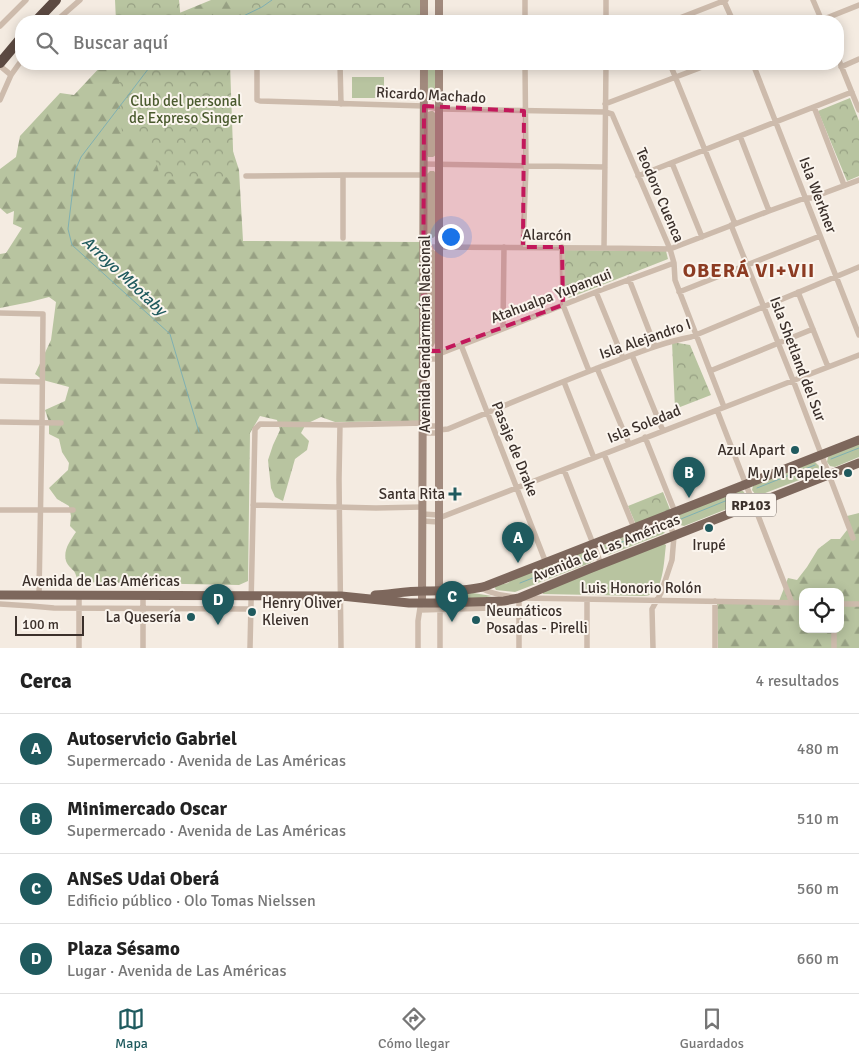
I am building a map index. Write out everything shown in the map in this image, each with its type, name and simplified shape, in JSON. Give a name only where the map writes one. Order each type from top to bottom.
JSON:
[{"type":"highway","points":[[42,15],[56,0]]},
{"type":"highway","points":[[0,65],[15,46]]},
{"type":"main road","name":"Avenida de Las Américas","points":[[0,594],[352,596],[481,588],[859,440]]},
{"type":"main road","name":"Avenida de Las Américas","points":[[352,596],[400,602],[421,607],[440,607],[511,599],[859,463]]},
{"type":"street","points":[[1,24],[26,0]]},
{"type":"street","points":[[63,15],[80,0]]},
{"type":"street","points":[[424,0],[424,15]]},
{"type":"street","points":[[439,0],[439,15]]},
{"type":"street","points":[[525,0],[525,15]]},
{"type":"street","points":[[606,0],[606,15]]},
{"type":"street","points":[[685,15],[714,2],[725,0],[731,15]]},
{"type":"street","points":[[813,0],[819,15]]},
{"type":"street","points":[[835,15],[859,5]]},
{"type":"street","points":[[844,65],[859,59]]},
{"type":"street","points":[[0,65],[11,75]]},
{"type":"street","points":[[0,100],[15,69]]},
{"type":"street","name":"Ricardo Machado","points":[[257,70],[257,100],[260,102],[424,106],[439,109],[605,112]]},
{"type":"street","points":[[340,70],[341,104]]},
{"type":"street","name":"Avenida Gendarmería Nacional","points":[[421,607],[424,70]]},
{"type":"street","name":"Avenida Gendarmería Nacional","points":[[439,70],[440,607]]},
{"type":"street","points":[[524,247],[526,167],[525,70]]},
{"type":"street","points":[[604,248],[606,70]]},
{"type":"street","name":"Isla Shetland del Sur","points":[[673,70],[706,150],[747,264],[794,380],[853,538]]},
{"type":"street","points":[[605,104],[694,70]]},
{"type":"street","name":"Isla Werkner","points":[[755,70],[859,335]]},
{"type":"street","points":[[843,70],[859,110]]},
{"type":"street","points":[[638,176],[852,92]]},
{"type":"street","points":[[814,107],[844,185]]},
{"type":"street","name":"Teodoro Cuenca","points":[[605,112],[612,114],[670,249],[674,263],[675,280],[724,407]]},
{"type":"street","points":[[740,136],[769,210]]},
{"type":"street","points":[[672,163],[702,237]]},
{"type":"street","points":[[424,164],[605,168]]},
{"type":"street","points":[[343,174],[343,238]]},
{"type":"street","points":[[246,176],[424,175]]},
{"type":"street","points":[[670,249],[769,210],[811,198],[859,180]]},
{"type":"street","points":[[680,292],[820,236]]},
{"type":"street","name":"Alarcón","points":[[423,246],[670,249]]},
{"type":"street","points":[[503,328],[504,247]]},
{"type":"street","points":[[562,247],[563,305],[589,371]]},
{"type":"street","name":"Atahualpa Yupanqui","points":[[439,355],[503,328],[674,263]]},
{"type":"street","name":"Isla Alejandro I","points":[[422,428],[448,429],[623,358],[655,346],[696,335],[859,267]]},
{"type":"street","points":[[629,279],[655,346]]},
{"type":"street","points":[[596,292],[623,358]]},
{"type":"street","points":[[798,292],[828,367]]},
{"type":"street","points":[[0,313],[42,314],[39,594]]},
{"type":"street","points":[[710,371],[813,328]]},
{"type":"street","name":"Pasaje de Drake","points":[[460,345],[546,563]]},
{"type":"street","points":[[423,355],[439,355]]},
{"type":"street","points":[[632,355],[663,430]]},
{"type":"street","name":"Isla Soledad","points":[[439,518],[859,355]]},
{"type":"street","points":[[597,368],[629,444]]},
{"type":"street","points":[[0,381],[42,382]]},
{"type":"street","points":[[564,382],[594,458]]},
{"type":"street","points":[[717,410],[792,603]]},
{"type":"street","points":[[0,422],[61,423]]},
{"type":"street","points":[[250,648],[255,429],[260,424],[422,428]]},
{"type":"street","points":[[341,648],[339,507],[343,425]]},
{"type":"street","points":[[644,438],[671,514],[674,536],[672,560],[669,570],[661,593],[652,609],[652,648]]},
{"type":"street","points":[[604,454],[634,528]]},
{"type":"street","points":[[564,470],[601,564]]},
{"type":"street","points":[[253,506],[339,507],[422,514],[439,518]]},
{"type":"street","points":[[0,510],[73,510]]},
{"type":"street","name":"Luis Honorio Rolón","points":[[481,588],[511,599],[799,603]]},
{"type":"street","points":[[79,595],[79,648]]},
{"type":"street","points":[[142,648],[143,595]]},
{"type":"street","points":[[511,599],[519,648]]},
{"type":"street","points":[[587,600],[587,648]]},
{"type":"street","points":[[715,601],[715,648]]},
{"type":"street","points":[[0,604],[54,608],[251,609]]},
{"type":"street","points":[[844,604],[859,604]]},
{"type":"street","points":[[418,648],[418,621],[421,607]]},
{"type":"street","points":[[440,607],[440,648]]},
{"type":"street","points":[[834,633],[834,648]]},
{"type":"highlighted area","points":[[424,106],[524,111],[523,247],[562,247],[563,305],[439,351],[423,351]]},
{"type":"green space","points":[[115,0],[179,0],[180,15],[116,15]]},
{"type":"green space","points":[[211,0],[265,0],[259,15],[175,15]]},
{"type":"green space","points":[[245,0],[421,0],[421,15],[247,15]]},
{"type":"green space","points":[[97,70],[207,70],[239,170],[243,241],[420,242],[423,421],[335,422],[321,417],[306,424],[301,433],[309,441],[307,450],[295,459],[283,501],[275,497],[271,488],[268,460],[280,430],[277,420],[260,416],[250,433],[248,581],[239,585],[78,582],[75,572],[66,561],[66,549],[76,532],[70,526],[69,506],[57,499],[49,488],[68,470],[69,463],[62,452],[59,439],[49,434],[49,422],[45,410],[65,401],[69,387],[43,380],[35,374],[51,340],[56,302],[49,297],[0,308],[0,254],[6,253],[22,228],[13,224],[14,211],[7,214],[0,208],[0,169],[16,157],[20,136],[60,93],[74,95]]},
{"type":"green space","name":"Club del personal de Expreso Singer","points":[[118,70],[230,70],[234,177],[161,180],[149,136],[122,135]]},
{"type":"green space","points":[[428,70],[437,70],[436,99],[429,101],[427,99]]},
{"type":"green space","points":[[352,77],[384,77],[384,98],[352,98]]},
{"type":"green space","points":[[850,98],[859,121],[859,176],[847,181],[818,111]]},
{"type":"green space","points":[[431,111],[436,114],[436,155],[428,157],[428,112]]},
{"type":"green space","points":[[430,171],[434,171],[436,174],[436,235],[433,238],[427,235],[427,174]]},
{"type":"green space","points":[[429,250],[434,250],[436,253],[435,343],[433,347],[428,347],[427,342],[426,253]]},
{"type":"green space","points":[[564,250],[666,251],[668,259],[569,298],[564,296]]},
{"type":"green space","points":[[672,342],[690,345],[711,395],[675,409]]},
{"type":"green space","points":[[859,444],[859,457],[835,467],[830,466],[827,462],[828,457],[832,454]]},
{"type":"green space","points":[[815,462],[819,466],[819,471],[815,474],[760,495],[755,494],[752,490],[753,486]]},
{"type":"green space","points":[[738,491],[743,491],[746,495],[746,499],[742,503],[684,526],[680,525],[677,521],[677,516],[681,513]]},
{"type":"green space","points":[[663,492],[671,512],[636,525],[628,506]]},
{"type":"green space","points":[[859,513],[859,648],[718,648],[717,602],[779,601],[788,578],[797,580],[818,549],[831,539],[840,539],[847,530],[847,516]]},
{"type":"green space","points":[[659,522],[664,522],[667,526],[667,530],[663,534],[608,555],[604,554],[601,550],[601,546]]},
{"type":"green space","points":[[663,543],[666,545],[663,572],[659,585],[651,594],[644,596],[543,594],[542,590]]},
{"type":"green space","points":[[585,551],[590,551],[594,555],[594,560],[590,563],[515,592],[496,590],[494,586],[508,583],[511,580]]},
{"type":"green space","points":[[473,593],[492,596],[447,599],[445,595]]},
{"type":"waterway","name":"Arroyo Mbotaby","points":[[245,15],[272,0]]},
{"type":"waterway","name":"Arroyo Mbotaby","points":[[147,70],[81,157],[75,171],[68,229],[72,245],[170,334],[199,432]]},
{"type":"waterway","points":[[831,459],[859,448]]},
{"type":"waterway","points":[[757,488],[815,465]]},
{"type":"waterway","points":[[681,519],[740,495]]},
{"type":"waterway","points":[[609,547],[664,526]]},
{"type":"waterway","points":[[520,583],[586,557]]},
{"type":"place","name":"Azul Apart","points":[[795,450]]},
{"type":"place","name":"M y M Papeles","points":[[848,473]]},
{"type":"place","name":"Santa Rita","points":[[455,494]]},
{"type":"place","name":"Minimercado Oscar","points":[[689,498]]},
{"type":"place","name":"Irupé","points":[[709,528]]},
{"type":"place","name":"Autoservicio Gabriel","points":[[518,563]]},
{"type":"place","name":"Henry Oliver Kleiven","points":[[252,612]]},
{"type":"place","name":"La Quesería","points":[[191,617]]},
{"type":"place","name":"Neumáticos Posadas - Pirelli","points":[[476,620]]},
{"type":"place","name":"ANSeS Udai Oberá","points":[[452,622]]},
{"type":"place","name":"Plaza Sésamo","points":[[218,625]]},
{"type":"district","name":"OBERÁ VI+VII","points":[[749,270]]}]
